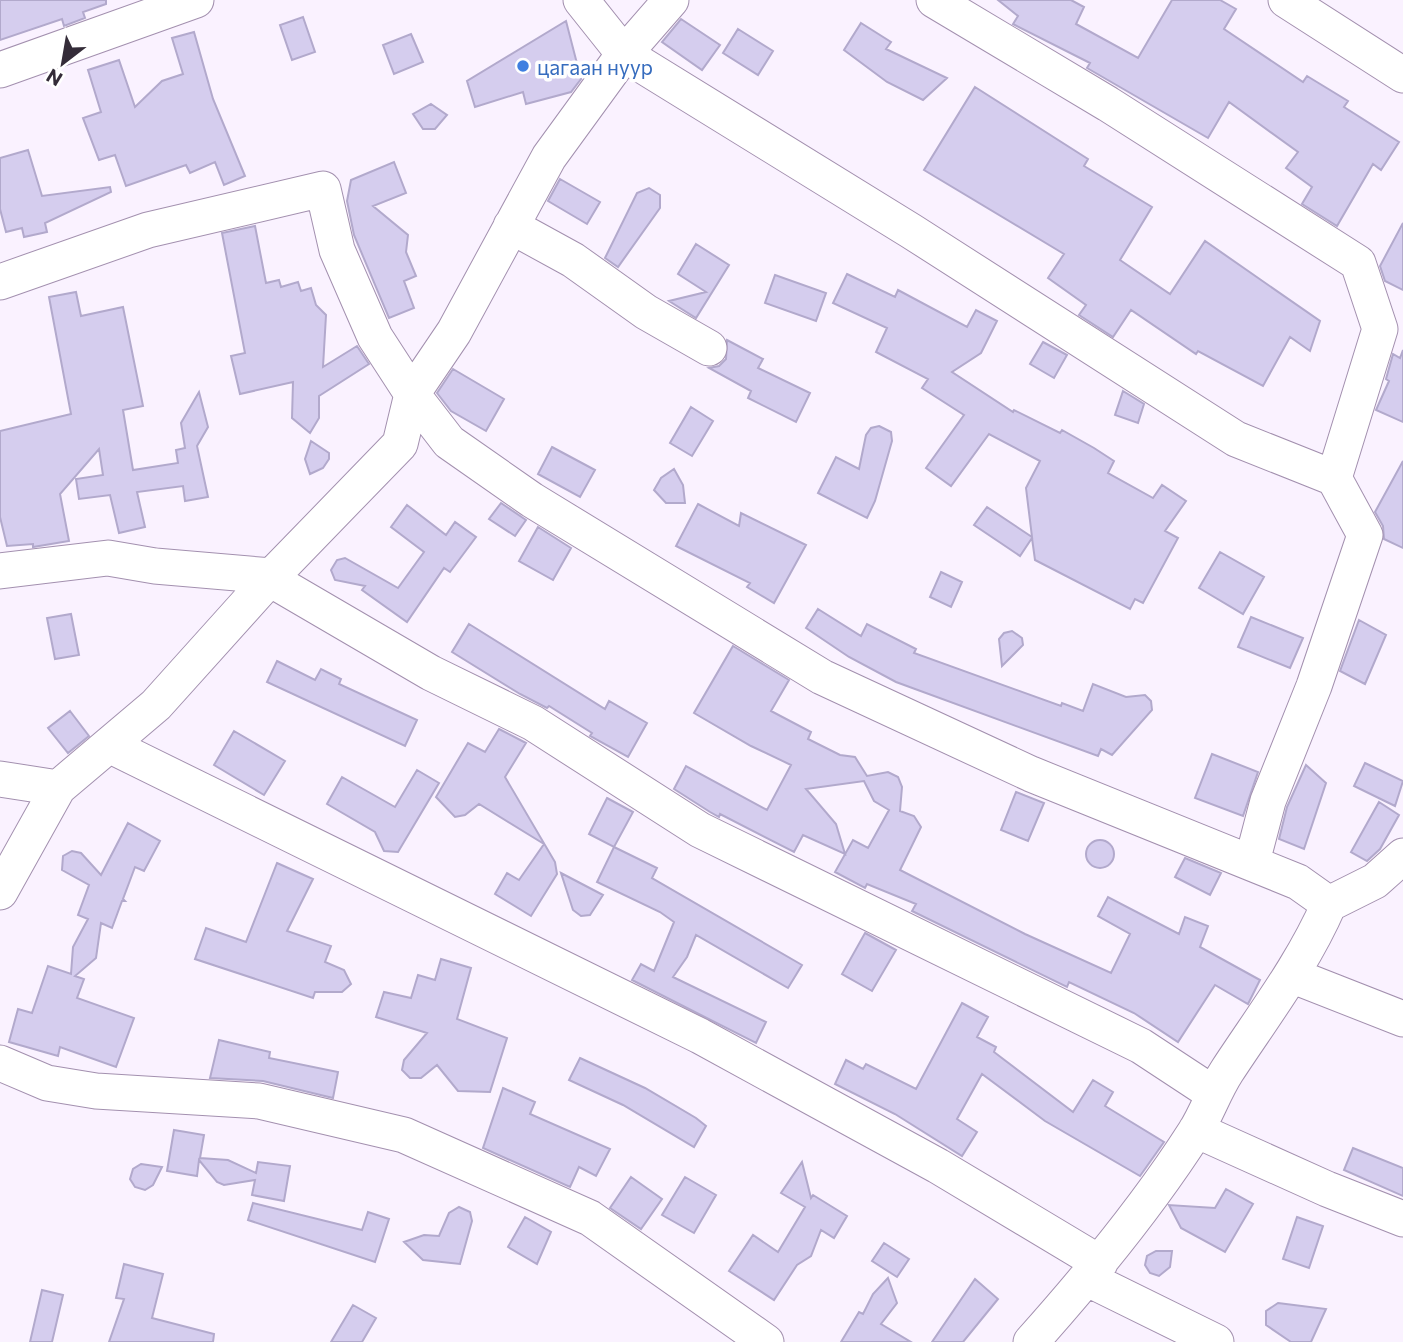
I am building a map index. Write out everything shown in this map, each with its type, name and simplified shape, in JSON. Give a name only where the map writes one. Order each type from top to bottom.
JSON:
[{"type":"street","points":[[0,70],[196,0]]},
{"type":"street","points":[[582,0],[624,54],[911,231],[1236,439],[1334,478],[1365,535],[1314,686],[1268,801],[1252,862]]},
{"type":"street","points":[[0,892],[58,788],[156,705],[272,576],[400,444],[412,394],[454,332],[549,157],[624,54],[671,0]]},
{"type":"street","points":[[934,0],[1108,104],[1358,263],[1392,324],[1334,478]]},
{"type":"street","points":[[1286,0],[1403,75]]},
{"type":"street","points":[[0,282],[148,230],[323,189],[337,250],[375,337],[412,394],[449,442],[522,493],[822,677],[1031,774],[1298,882],[1329,904]]},
{"type":"street","points":[[511,226],[573,260],[646,312],[709,348]]},
{"type":"street","points":[[0,571],[108,558],[155,566],[272,576],[282,586],[431,673],[533,723],[700,830],[1141,1046],[1214,1094]]},
{"type":"street","points":[[110,745],[700,1036],[938,1166],[1094,1271],[1216,1342]]},
{"type":"street","points":[[0,779],[58,788]]},
{"type":"street","points":[[1031,1342],[1094,1271],[1196,1130],[1214,1094],[1313,942],[1329,904],[1375,881],[1403,856]]},
{"type":"street","points":[[1291,975],[1403,1019]]},
{"type":"street","points":[[0,1063],[47,1083],[96,1091],[260,1101],[404,1135],[590,1218],[766,1342]]},
{"type":"street","points":[[1196,1130],[1326,1189],[1403,1219]]},
{"type":"building","points":[[0,0],[106,0],[106,4],[83,12],[85,18],[64,26],[62,19],[0,40]]},
{"type":"building","points":[[998,0],[1071,0],[1084,7],[1076,24],[1138,58],[1172,0],[1220,0],[1236,9],[1224,29],[1303,82],[1307,76],[1348,101],[1344,107],[1399,142],[1381,170],[1373,164],[1337,226],[1302,204],[1312,187],[1286,168],[1298,152],[1229,102],[1208,138],[1087,68],[1090,63],[1013,24],[1018,16]]},
{"type":"building","points":[[303,17],[315,52],[292,60],[280,25]]},
{"type":"building","points":[[681,19],[720,45],[702,70],[662,42]]},
{"type":"building","points":[[566,21],[581,79],[571,92],[526,104],[523,92],[475,107],[467,81]]},
{"type":"building","points":[[861,23],[891,42],[886,49],[947,78],[923,100],[887,82],[844,50]]},
{"type":"building","points":[[738,29],[773,51],[758,75],[723,53]]},
{"type":"building","points":[[194,32],[213,99],[245,176],[224,185],[215,162],[190,173],[186,165],[126,186],[115,155],[99,160],[83,118],[101,112],[88,70],[119,60],[135,107],[162,81],[183,74],[172,38]]},
{"type":"building","points":[[411,34],[423,62],[394,74],[383,45]]},
{"type":"building","points":[[975,87],[1088,159],[1084,166],[1152,207],[1120,260],[1170,294],[1205,241],[1320,321],[1310,351],[1290,337],[1263,386],[1198,351],[1196,354],[1131,310],[1113,337],[1079,315],[1086,305],[1048,278],[1064,254],[924,170]]},
{"type":"building","points":[[431,104],[447,115],[435,129],[423,129],[413,114]]},
{"type":"building","points":[[28,150],[42,196],[110,187],[111,192],[45,223],[47,232],[24,237],[22,228],[6,232],[0,209],[0,158]]},
{"type":"building","points":[[394,162],[406,193],[373,206],[408,235],[406,252],[416,276],[404,281],[414,308],[389,318],[354,235],[347,201],[351,180]]},
{"type":"building","points":[[560,179],[600,202],[587,224],[548,201]]},
{"type":"building","points":[[649,188],[660,195],[660,208],[618,267],[605,258],[637,193]]},
{"type":"building","points":[[1403,223],[1403,290],[1385,281],[1380,266]]},
{"type":"building","points":[[255,226],[266,283],[279,280],[281,287],[298,282],[301,291],[311,288],[316,305],[326,315],[323,367],[357,346],[369,364],[319,396],[319,418],[310,433],[292,418],[293,382],[240,394],[231,356],[245,353],[222,233]]},
{"type":"building","points":[[696,244],[729,265],[696,318],[669,301],[706,292],[678,274]]},
{"type":"building","points":[[847,274],[895,297],[898,290],[967,327],[976,310],[997,321],[981,353],[952,372],[1013,412],[1014,410],[1060,433],[1062,430],[1094,448],[1114,461],[1108,473],[1153,498],[1162,485],[1186,501],[1165,531],[1178,538],[1143,603],[1135,599],[1130,609],[1035,560],[1032,538],[1020,556],[974,525],[987,507],[1032,537],[1026,488],[1040,461],[989,434],[951,486],[926,468],[964,415],[922,388],[928,379],[876,352],[887,328],[833,303]]},
{"type":"building","points":[[775,275],[826,293],[816,321],[765,303]]},
{"type":"building","points":[[76,292],[81,316],[123,307],[143,406],[123,410],[133,470],[178,463],[176,450],[185,448],[181,423],[199,392],[208,427],[197,446],[208,497],[185,501],[183,486],[137,492],[145,527],[119,533],[110,495],[79,499],[76,479],[103,475],[99,449],[60,494],[69,541],[33,547],[33,544],[7,546],[0,517],[0,431],[71,414],[49,297]]},
{"type":"building","points":[[727,340],[763,359],[758,368],[810,393],[796,422],[748,398],[751,391],[709,368],[719,366],[726,359]]},
{"type":"building","points":[[1043,342],[1067,355],[1054,378],[1030,364]]},
{"type":"building","points":[[1403,350],[1403,422],[1376,410],[1389,381],[1386,379],[1393,354],[1400,358]]},
{"type":"building","points":[[453,369],[504,399],[486,431],[451,411],[437,393]]},
{"type":"building","points":[[1123,391],[1144,404],[1138,423],[1115,415]]},
{"type":"building","points":[[691,407],[713,421],[692,456],[670,443]]},
{"type":"building","points":[[879,426],[891,432],[892,441],[875,501],[867,518],[818,493],[836,457],[859,469],[866,435],[871,428]]},
{"type":"building","points":[[311,441],[329,453],[329,459],[323,468],[310,474],[305,459]]},
{"type":"building","points":[[552,447],[595,470],[580,497],[538,474]]},
{"type":"building","points":[[1403,461],[1403,548],[1384,539],[1383,526],[1375,512]]},
{"type":"building","points":[[674,469],[683,485],[685,503],[666,503],[654,490],[661,478]]},
{"type":"building","points":[[501,503],[526,520],[515,536],[489,519]]},
{"type":"building","points":[[698,504],[739,526],[741,513],[806,545],[774,603],[747,587],[750,583],[676,546]]},
{"type":"building","points":[[407,505],[446,535],[455,522],[476,537],[450,572],[444,568],[407,622],[362,590],[365,586],[335,580],[331,570],[337,560],[345,558],[398,588],[424,552],[391,527]]},
{"type":"building","points":[[538,527],[571,548],[553,580],[519,561]]},
{"type":"building","points":[[1220,552],[1264,577],[1243,614],[1199,588]]},
{"type":"building","points":[[941,572],[962,582],[951,607],[930,597]]},
{"type":"building","points":[[818,609],[861,636],[867,624],[916,649],[914,653],[1061,706],[1062,703],[1083,711],[1093,684],[1126,697],[1145,695],[1151,701],[1152,710],[1112,755],[1101,749],[1098,756],[896,682],[849,657],[806,628]]},
{"type":"building","points":[[71,614],[79,655],[55,659],[47,618]]},
{"type":"building","points":[[1251,617],[1303,638],[1290,668],[1238,647]]},
{"type":"building","points":[[1359,620],[1386,635],[1365,684],[1340,671]]},
{"type":"building","points":[[469,624],[605,709],[609,701],[647,723],[628,757],[590,736],[592,733],[549,706],[547,708],[520,694],[452,652]]},
{"type":"building","points":[[1012,631],[1022,638],[1023,645],[1002,666],[999,639],[1004,633]]},
{"type":"building","points":[[733,646],[789,680],[771,711],[811,732],[808,739],[840,755],[855,757],[867,776],[888,772],[898,777],[902,787],[900,811],[914,816],[921,827],[900,870],[1025,934],[1111,973],[1130,934],[1098,916],[1108,897],[1179,934],[1185,917],[1208,926],[1200,947],[1260,980],[1248,1004],[1215,985],[1178,1042],[1134,1013],[1069,982],[1067,987],[912,911],[916,904],[867,884],[865,888],[835,872],[853,840],[868,848],[889,810],[874,801],[864,781],[806,789],[836,824],[845,854],[803,835],[794,852],[720,814],[719,817],[674,789],[686,766],[767,810],[791,765],[751,746],[694,713]]},
{"type":"building","points":[[277,661],[315,680],[321,669],[341,679],[339,684],[417,720],[405,746],[267,682]]},
{"type":"building","points":[[70,711],[89,736],[68,753],[48,728]]},
{"type":"building","points":[[499,729],[526,743],[505,777],[555,862],[557,874],[531,916],[495,894],[507,873],[519,880],[544,844],[479,804],[465,815],[455,817],[436,797],[468,743],[485,752]]},
{"type":"building","points":[[234,731],[285,761],[264,795],[214,765]]},
{"type":"building","points":[[1212,754],[1258,772],[1243,816],[1195,798]]},
{"type":"building","points":[[1365,763],[1403,781],[1395,806],[1354,786]]},
{"type":"building","points":[[1306,765],[1326,783],[1304,849],[1279,839],[1287,807]]},
{"type":"building","points":[[417,770],[439,783],[398,852],[384,851],[375,832],[327,804],[342,777],[395,807]]},
{"type":"building","points":[[1016,792],[1044,803],[1028,841],[1001,830]]},
{"type":"building","points":[[607,798],[633,812],[614,847],[589,834]]},
{"type":"building","points":[[1379,802],[1399,815],[1380,849],[1367,861],[1351,852]]},
{"type":"building","points":[[128,823],[160,841],[144,871],[135,867],[123,899],[125,901],[122,901],[112,928],[101,923],[96,958],[75,976],[84,979],[77,998],[134,1018],[116,1067],[60,1047],[58,1056],[9,1042],[18,1009],[32,1013],[48,966],[71,974],[73,947],[88,919],[78,915],[89,885],[62,870],[63,856],[72,851],[81,853],[101,875]]},
{"type":"building","points":[[1100,840],[1110,844],[1114,854],[1110,864],[1100,868],[1090,864],[1086,854],[1090,844]]},
{"type":"building","points":[[614,847],[657,868],[652,878],[802,965],[788,988],[696,935],[687,957],[673,977],[766,1022],[756,1043],[632,980],[641,964],[654,971],[674,922],[660,912],[597,882]]},
{"type":"building","points":[[1185,858],[1221,873],[1210,895],[1175,877]]},
{"type":"building","points":[[277,863],[313,879],[287,931],[331,946],[325,962],[344,970],[351,984],[342,992],[315,992],[313,998],[195,959],[206,928],[246,942]]},
{"type":"building","points":[[561,873],[603,895],[590,915],[581,916],[573,910]]},
{"type":"building","points":[[865,933],[896,950],[872,991],[842,974]]},
{"type":"building","points":[[441,959],[471,968],[457,1019],[507,1038],[490,1092],[458,1091],[437,1065],[421,1078],[410,1078],[402,1070],[404,1060],[427,1033],[376,1017],[384,992],[411,998],[418,975],[435,980]]},
{"type":"building","points":[[962,1003],[988,1017],[977,1037],[996,1047],[994,1052],[1073,1112],[1093,1080],[1113,1092],[1105,1106],[1164,1142],[1140,1176],[1045,1121],[982,1074],[957,1119],[977,1132],[962,1156],[895,1114],[835,1084],[846,1060],[863,1069],[866,1064],[916,1089]]},
{"type":"building","points":[[219,1040],[270,1052],[269,1058],[338,1072],[333,1098],[263,1081],[210,1078]]},
{"type":"building","points":[[580,1058],[645,1088],[696,1118],[706,1126],[694,1147],[623,1105],[569,1080]]},
{"type":"building","points":[[503,1088],[535,1102],[530,1114],[610,1149],[596,1176],[579,1167],[570,1187],[483,1148]]},
{"type":"building","points":[[174,1130],[204,1135],[200,1158],[228,1160],[256,1173],[258,1162],[290,1166],[284,1201],[252,1195],[255,1180],[224,1185],[217,1182],[199,1160],[197,1176],[167,1171]]},
{"type":"building","points":[[1353,1148],[1403,1168],[1403,1196],[1344,1170]]},
{"type":"building","points":[[802,1162],[811,1198],[813,1195],[847,1216],[834,1238],[821,1230],[811,1256],[797,1265],[774,1300],[729,1271],[753,1235],[778,1252],[805,1207],[781,1193]]},
{"type":"building","points":[[141,1164],[162,1167],[153,1185],[145,1190],[135,1187],[130,1179],[133,1169]]},
{"type":"building","points":[[631,1177],[662,1199],[641,1229],[610,1208]]},
{"type":"building","points":[[685,1177],[716,1195],[694,1233],[662,1215]]},
{"type":"building","points":[[1226,1189],[1253,1204],[1225,1252],[1181,1228],[1169,1205],[1215,1208]]},
{"type":"building","points":[[253,1203],[362,1230],[368,1212],[389,1219],[375,1262],[248,1220]]},
{"type":"building","points":[[459,1207],[470,1212],[472,1221],[460,1264],[423,1260],[404,1242],[424,1235],[439,1236],[449,1213]]},
{"type":"building","points":[[525,1217],[551,1232],[537,1264],[508,1247]]},
{"type":"building","points":[[1297,1217],[1323,1226],[1309,1268],[1283,1259]]},
{"type":"building","points":[[884,1243],[909,1259],[897,1277],[872,1261]]},
{"type":"building","points":[[1156,1251],[1172,1251],[1170,1267],[1159,1276],[1150,1273],[1145,1265],[1147,1256]]},
{"type":"building","points":[[124,1264],[163,1274],[152,1318],[214,1334],[213,1342],[109,1342],[124,1299],[116,1298]]},
{"type":"building","points":[[888,1278],[897,1303],[881,1324],[911,1342],[841,1342],[859,1312],[863,1314],[873,1294]]},
{"type":"building","points":[[975,1279],[998,1299],[963,1342],[932,1342]]},
{"type":"building","points":[[42,1290],[63,1295],[52,1342],[30,1342]]},
{"type":"building","points":[[1278,1303],[1326,1309],[1311,1342],[1291,1342],[1266,1325],[1266,1311]]},
{"type":"building","points":[[353,1305],[376,1318],[362,1342],[331,1342]]},
{"type":"place","name":"цагаан нуур","points":[[523,66]]}]
